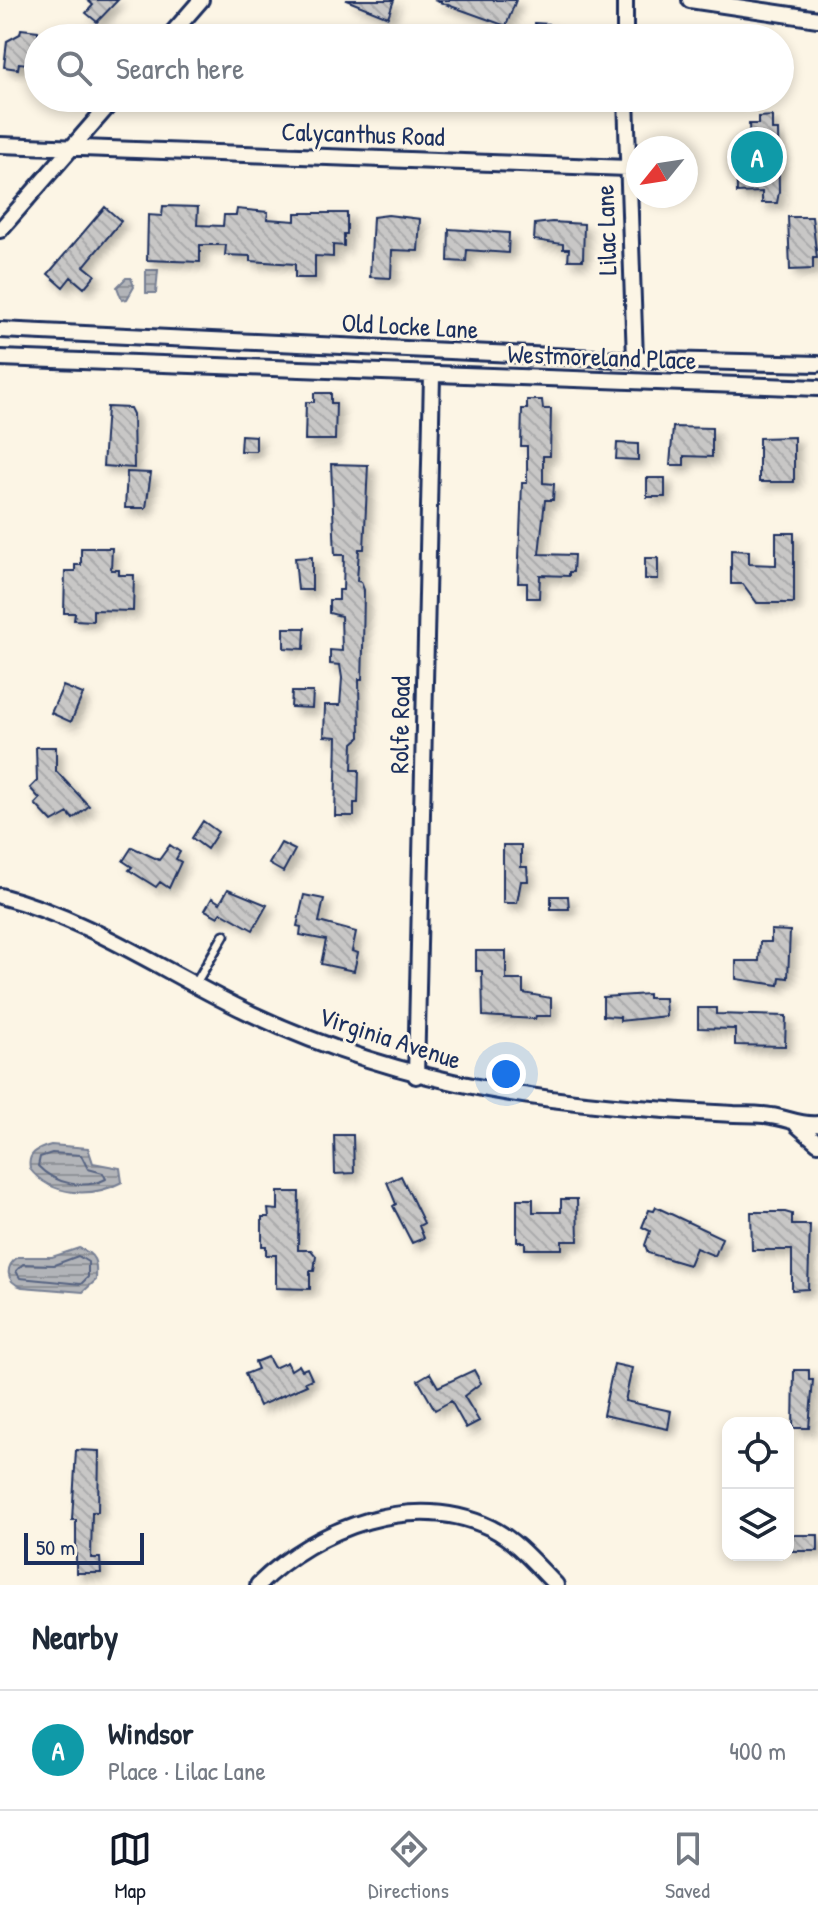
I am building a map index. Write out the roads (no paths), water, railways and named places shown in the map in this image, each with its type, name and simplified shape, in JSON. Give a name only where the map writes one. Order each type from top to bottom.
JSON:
[{"type":"street","points":[[180,24],[201,0]]},
{"type":"street","points":[[625,0],[625,24]]},
{"type":"street","points":[[690,0],[818,19]]},
{"type":"street","points":[[0,230],[103,112]]},
{"type":"street","name":"Lilac Lane","points":[[626,112],[627,136]]},
{"type":"street","name":"Calycanthus Road","points":[[0,145],[626,168]]},
{"type":"street","name":"Lilac Lane","points":[[629,208],[635,359]]},
{"type":"street","name":"Old Locke Lane","points":[[0,330],[635,359],[818,364]]},
{"type":"street","name":"Westmoreland Place","points":[[0,358],[818,388]]},
{"type":"street","name":"Rolfe Road","points":[[416,1076],[432,376]]},
{"type":"street","name":"Virginia Avenue","points":[[0,896],[91,928],[250,1013],[313,1040],[416,1076],[544,1099],[622,1109],[772,1116],[818,1124]]},
{"type":"street","points":[[793,1122],[818,1143]]},
{"type":"street","points":[[258,1585],[296,1555],[357,1522],[373,1517],[430,1513],[467,1519],[493,1529],[515,1543],[556,1585]]},
{"type":"lane","points":[[196,983],[224,935]]},
{"type":"water","points":[[146,270],[158,270],[156,293],[146,293]]},
{"type":"water","points":[[126,278],[131,278],[134,287],[127,299],[122,300],[117,287]]},
{"type":"water","points":[[51,1145],[88,1148],[93,1163],[120,1168],[122,1182],[86,1192],[61,1190],[49,1185],[30,1169],[29,1164],[34,1152]]},
{"type":"water","points":[[79,1248],[92,1256],[96,1268],[96,1280],[83,1292],[22,1287],[10,1278],[9,1269],[18,1257],[52,1257]]},
{"type":"place","name":"Windsor","points":[[757,157]]}]
